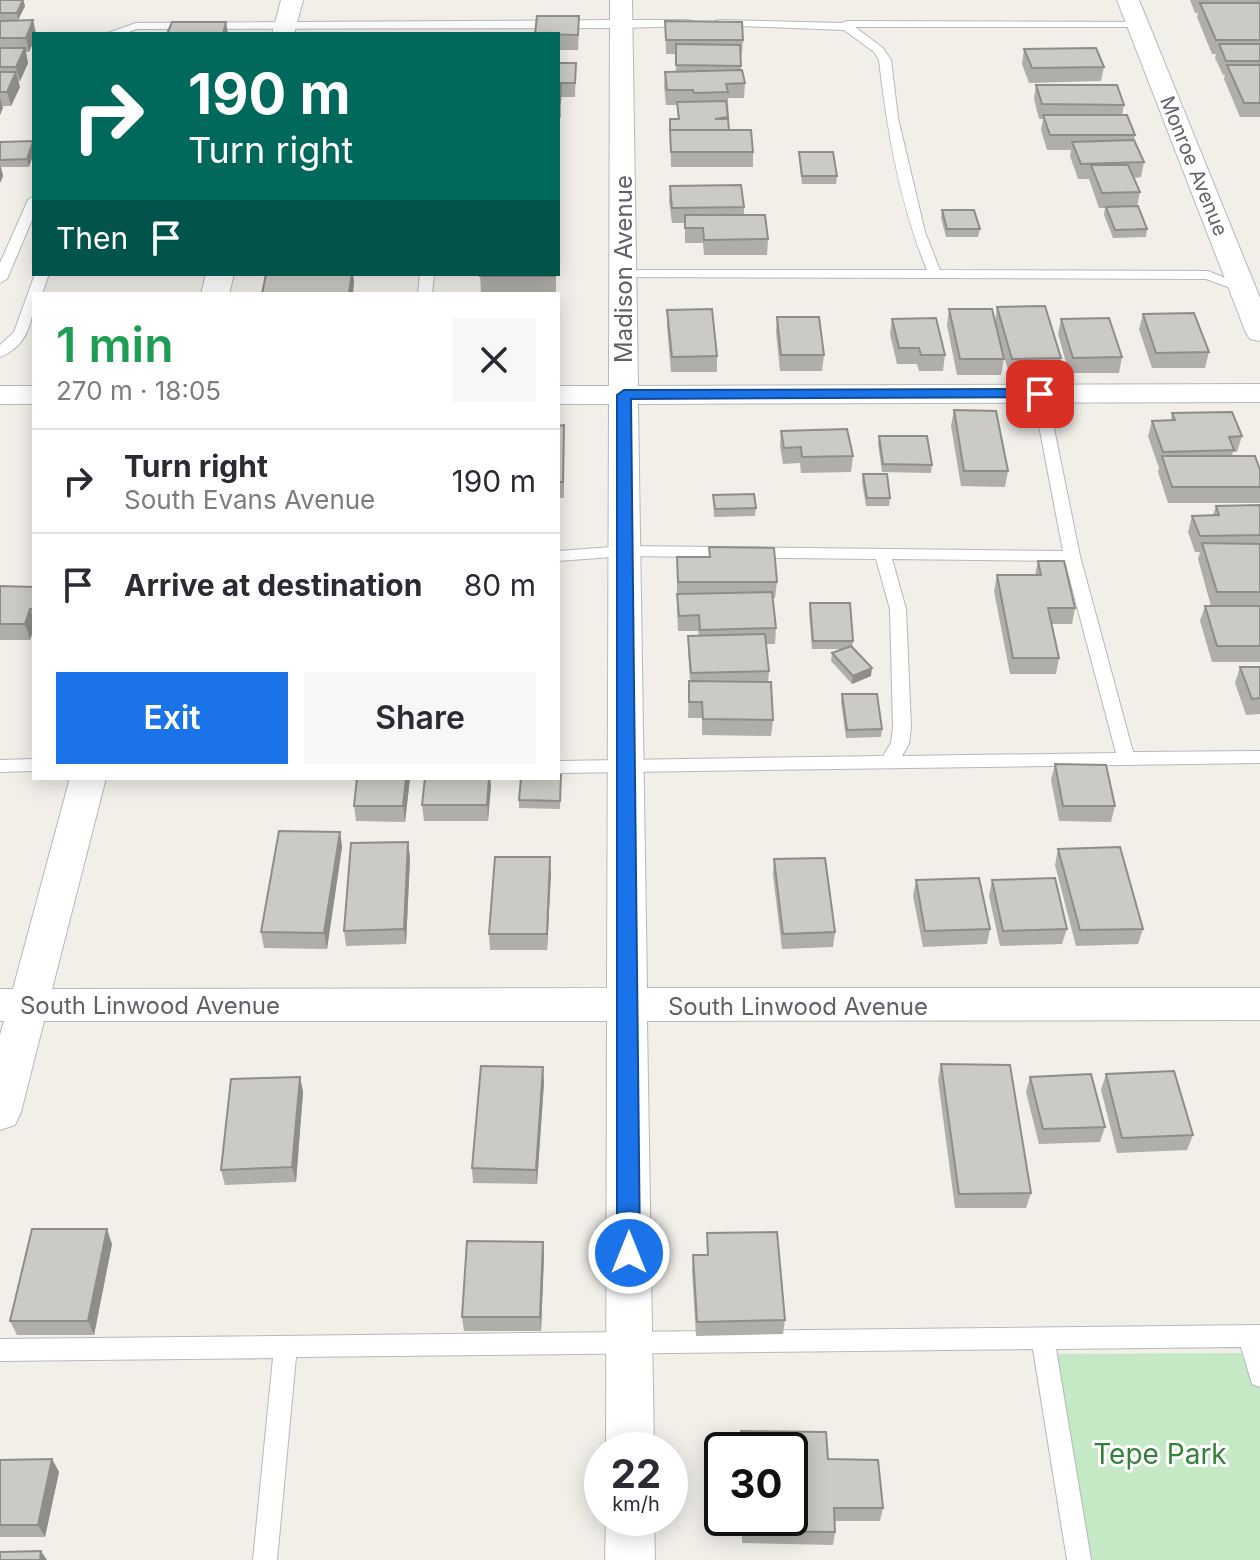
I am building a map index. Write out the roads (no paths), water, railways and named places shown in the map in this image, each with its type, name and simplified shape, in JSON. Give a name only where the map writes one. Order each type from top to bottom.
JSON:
[{"type":"street","points":[[284,29],[292,0]]},
{"type":"street","name":"Monroe Avenue","points":[[1128,0],[1260,333]]},
{"type":"street","name":"Madison Avenue","points":[[621,16],[630,1432]]},
{"type":"street","points":[[560,395],[1260,393]]},
{"type":"street","points":[[0,395],[32,395]]},
{"type":"street","points":[[0,1112],[14,1004],[87,780]]},
{"type":"street","name":"South Linwood Avenue","points":[[14,1004],[1260,1004]]},
{"type":"street","points":[[630,1536],[630,1560]]},
{"type":"lane","points":[[117,32],[136,26],[284,29],[473,25],[621,16],[833,24],[1137,24]]},
{"type":"lane","points":[[833,24],[854,29],[879,50],[885,60],[892,118],[918,232],[935,274]]},
{"type":"lane","points":[[879,50],[891,29],[898,24]]},
{"type":"lane","points":[[458,32],[473,25]]},
{"type":"lane","points":[[0,279],[32,205]]},
{"type":"lane","points":[[623,274],[1208,275],[1242,288]]},
{"type":"lane","points":[[0,353],[20,334],[32,301]]},
{"type":"lane","points":[[1040,394],[1072,556],[1126,758]]},
{"type":"lane","points":[[560,556],[625,551],[1072,556]]},
{"type":"lane","points":[[883,554],[898,609],[902,727],[900,744],[889,761]]},
{"type":"lane","points":[[560,767],[1260,757]]},
{"type":"lane","points":[[0,766],[32,765]]},
{"type":"lane","points":[[0,1350],[1255,1336],[1260,1376]]},
{"type":"lane","points":[[1043,1337],[1079,1560]]},
{"type":"lane","points":[[265,1560],[285,1348]]},
{"type":"park label","name":"Tepe Park","points":[[1160,1454]]}]
